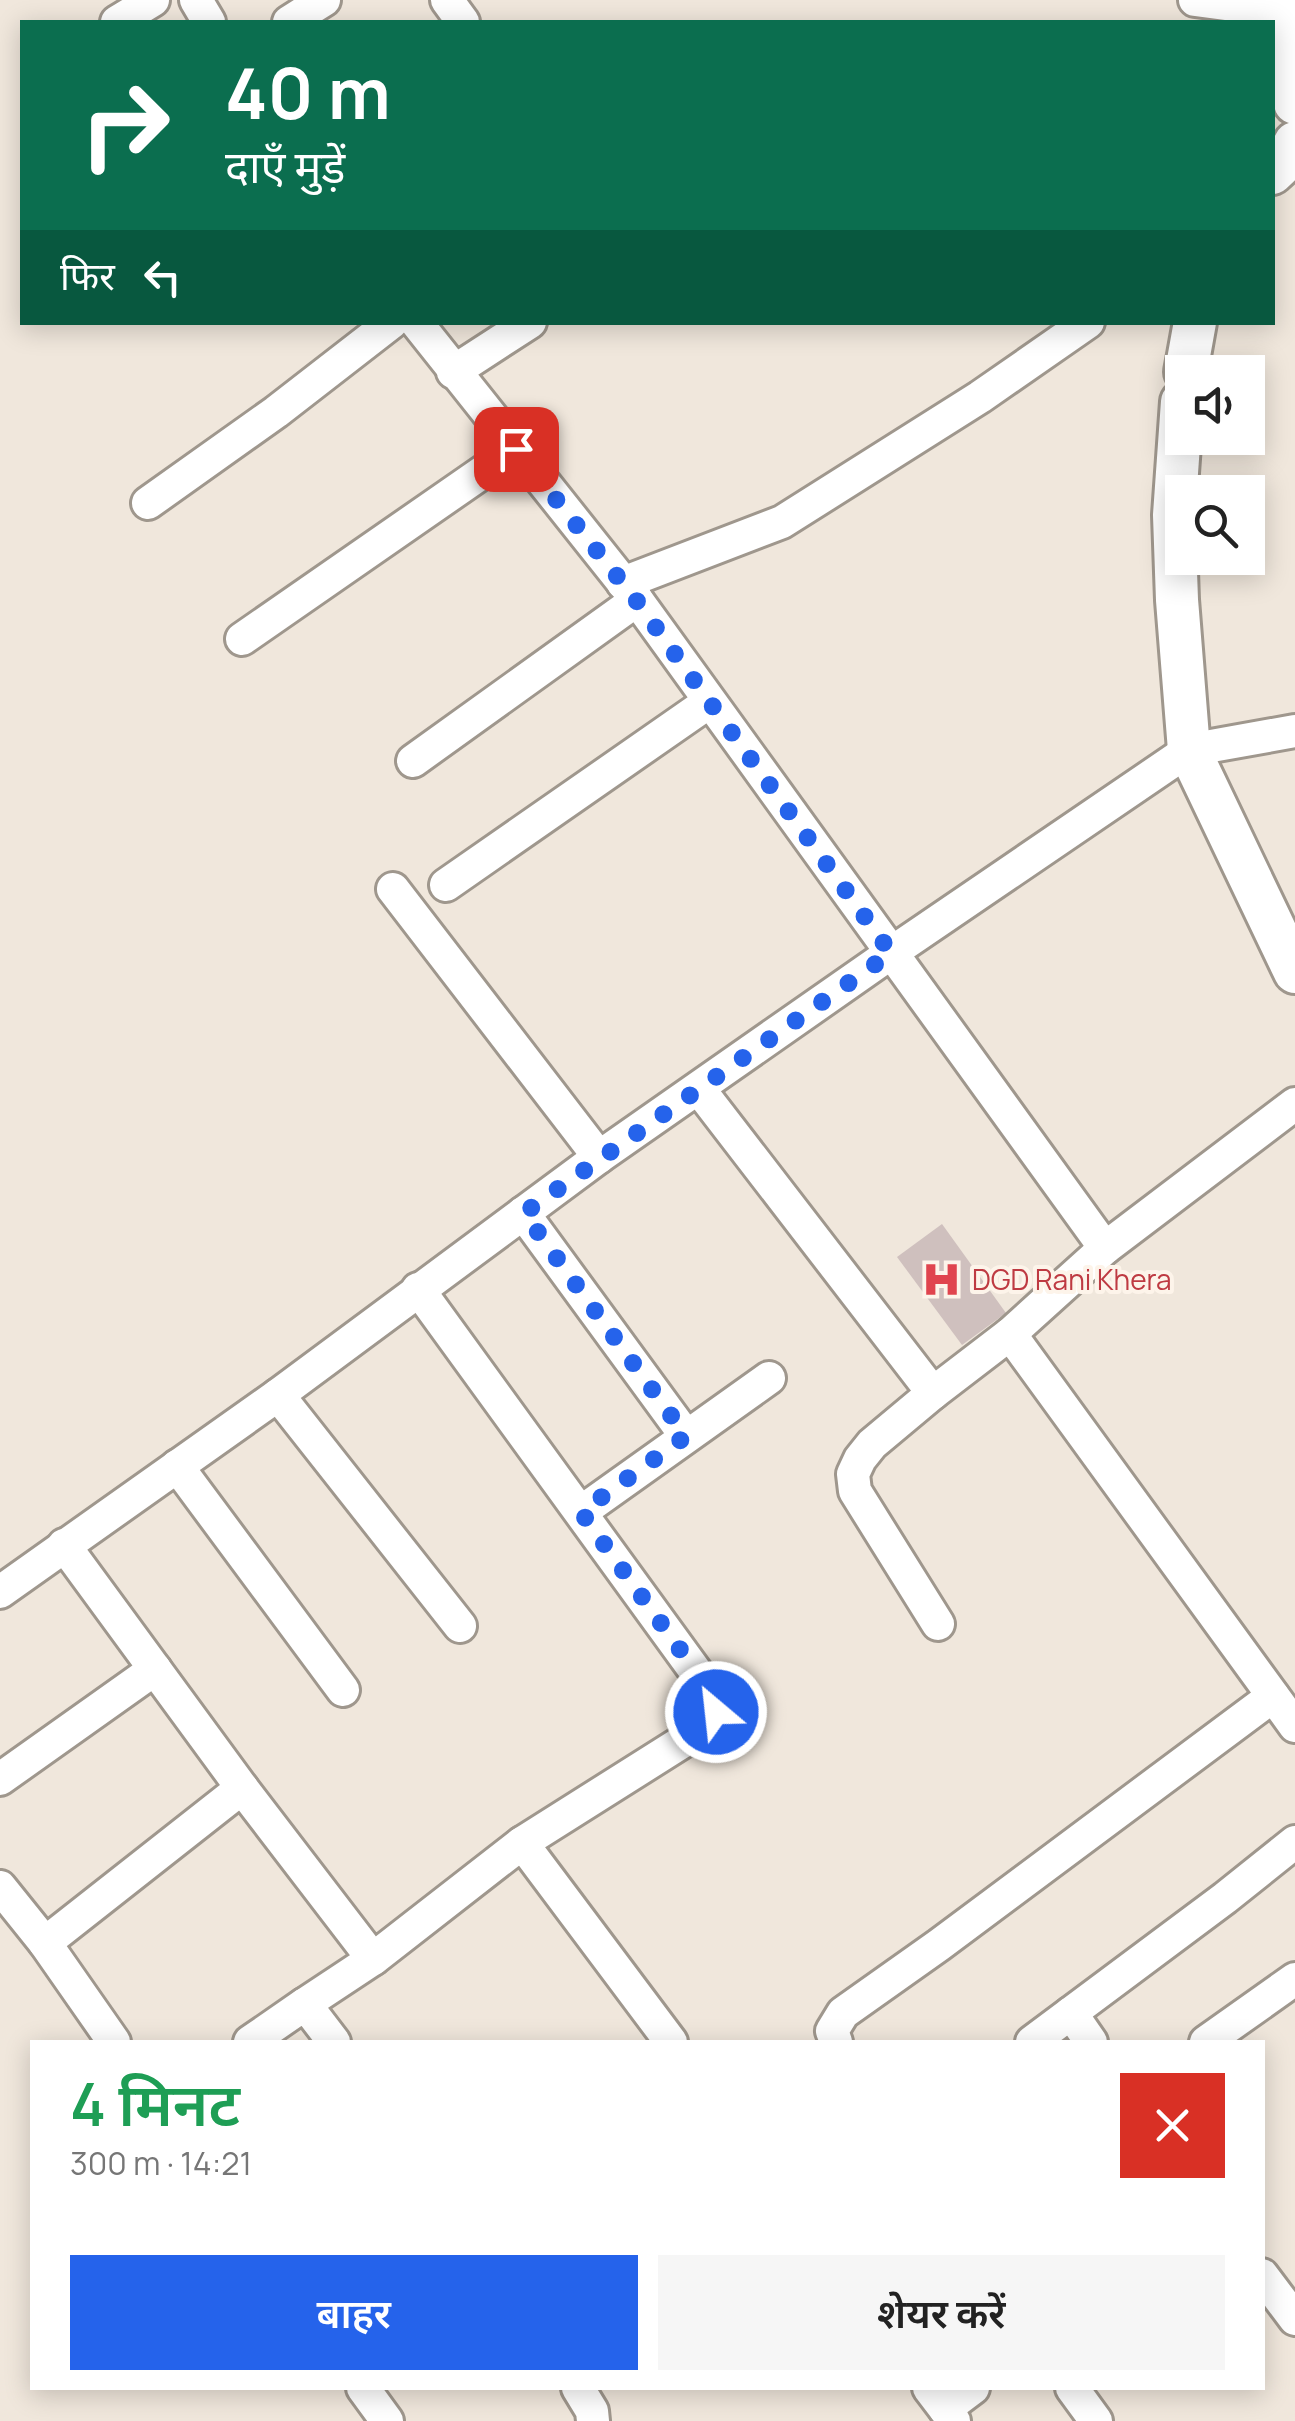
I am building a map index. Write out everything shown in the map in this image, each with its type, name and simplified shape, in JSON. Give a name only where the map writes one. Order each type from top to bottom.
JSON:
[{"type":"street","points":[[120,20],[152,0]]},
{"type":"street","points":[[291,20],[324,0]]},
{"type":"street","points":[[447,0],[462,20]]},
{"type":"street","points":[[1195,0],[1294,13]]},
{"type":"street","points":[[1294,13],[1282,30],[1295,103]]},
{"type":"street","points":[[148,502],[276,412],[388,325]]},
{"type":"street","points":[[418,325],[630,592],[1105,1248]]},
{"type":"street","points":[[453,372],[525,325]]},
{"type":"street","points":[[413,761],[630,592],[782,522],[980,397],[1084,325]]},
{"type":"street","points":[[1189,355],[1194,325]]},
{"type":"street","points":[[242,639],[516,449]]},
{"type":"street","points":[[1178,455],[1174,515],[1177,600],[1189,750],[1295,972]]},
{"type":"street","points":[[446,885],[709,702]]},
{"type":"street","points":[[0,1592],[600,1157],[1189,750],[1295,731]]},
{"type":"street","points":[[393,888],[600,1157]]},
{"type":"street","points":[[699,1089],[933,1393]]},
{"type":"street","points":[[938,1624],[855,1491],[854,1474],[860,1459],[872,1444],[1010,1334],[1105,1248],[1295,1104]]},
{"type":"street","points":[[524,1213],[686,1436]]},
{"type":"street","points":[[253,2040],[373,1959],[522,1843],[701,1730],[716,1712],[712,1694],[418,1289]]},
{"type":"street","points":[[1010,1334],[1295,1726]]},
{"type":"street","points":[[581,1512],[769,1378]]},
{"type":"street","points":[[278,1394],[460,1626]]},
{"type":"street","points":[[177,1466],[343,1690]]},
{"type":"street","points":[[64,1545],[373,1959]]},
{"type":"street","points":[[0,1779],[155,1669]]},
{"type":"street","points":[[835,2040],[832,2031],[843,2013],[1273,1696]]},
{"type":"street","points":[[45,1944],[242,1788]]},
{"type":"street","points":[[1035,2040],[1295,1842]]},
{"type":"street","points":[[522,1843],[670,2040]]},
{"type":"street","points":[[0,1887],[113,2040]]},
{"type":"street","points":[[1209,2040],[1292,1988]]},
{"type":"street","points":[[305,2004],[332,2040]]},
{"type":"street","points":[[1071,2013],[1090,2040]]},
{"type":"street","points":[[1265,2279],[1295,2319]]},
{"type":"street","points":[[364,2390],[387,2421]]},
{"type":"street","points":[[579,2390],[592,2411],[593,2421]]},
{"type":"street","points":[[942,2406],[970,2390]]},
{"type":"street","points":[[1073,2390],[1096,2421]]},
{"type":"building","points":[[942,1224],[1006,1313],[962,1345],[897,1257]]},
{"type":"place","name":"DGD Rani Khera","points":[[942,1279]]},
{"type":"route","points":[[516,449],[636,600],[891,953],[524,1213],[686,1436],[581,1512],[712,1694],[716,1712]]}]
